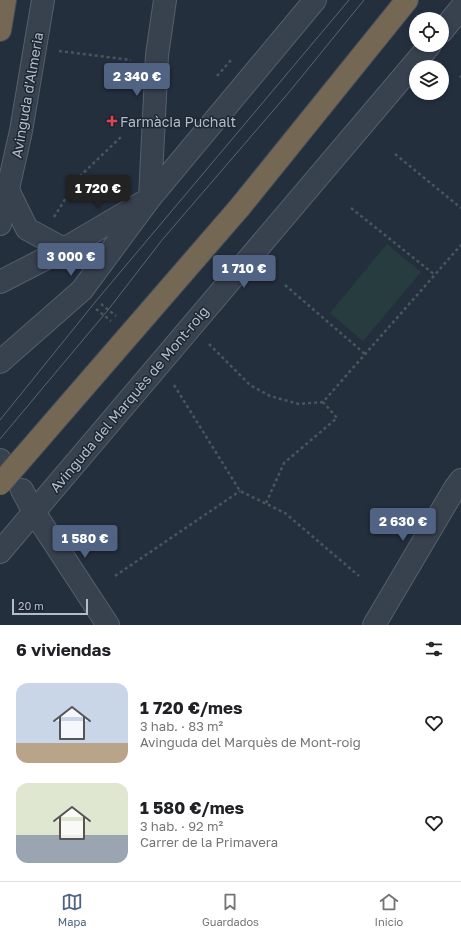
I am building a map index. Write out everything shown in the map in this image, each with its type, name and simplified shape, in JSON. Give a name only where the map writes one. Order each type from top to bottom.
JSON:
[{"type":"highway","points":[[0,30],[4,0]]},
{"type":"highway","points":[[0,484],[240,207],[407,0]]},
{"type":"street","name":"Avinguda d'Almeria","points":[[0,224],[21,131],[43,0]]},
{"type":"street","points":[[150,198],[157,55],[166,0]]},
{"type":"street","points":[[0,362],[82,290],[150,198],[315,0]]},
{"type":"street","points":[[449,22],[461,8]]},
{"type":"street","name":"Avinguda del Marquès de Mont-roig","points":[[0,552],[424,52]]},
{"type":"street","points":[[8,190],[27,229],[64,249]]},
{"type":"street","points":[[0,282],[64,249],[150,198]]},
{"type":"street","points":[[374,625],[461,480]]},
{"type":"street","points":[[22,490],[34,512],[108,625]]},
{"type":"path","points":[[58,51],[131,60]]},
{"type":"path","points":[[51,222],[79,177],[121,137]]},
{"type":"path","points":[[395,154],[461,208]]},
{"type":"path","points":[[351,208],[435,275]]},
{"type":"path","points":[[205,341],[250,385],[270,396],[299,404],[323,402],[461,246]]},
{"type":"path","points":[[285,285],[365,354]]},
{"type":"path","points":[[92,306],[115,325]]},
{"type":"path","points":[[172,381],[240,491],[285,513],[359,576]]},
{"type":"path","points":[[266,504],[284,463],[337,418],[323,402]]},
{"type":"path","points":[[115,576],[240,491]]},
{"type":"green space","points":[[387,244],[421,272],[363,341],[330,313]]},
{"type":"tram line","points":[[0,420],[96,301],[349,0]]},
{"type":"tram line","points":[[0,439],[108,310],[162,240],[290,91],[364,0]]},
{"type":"place","name":"Farmàcia Puchalt","points":[[112,121]]}]
